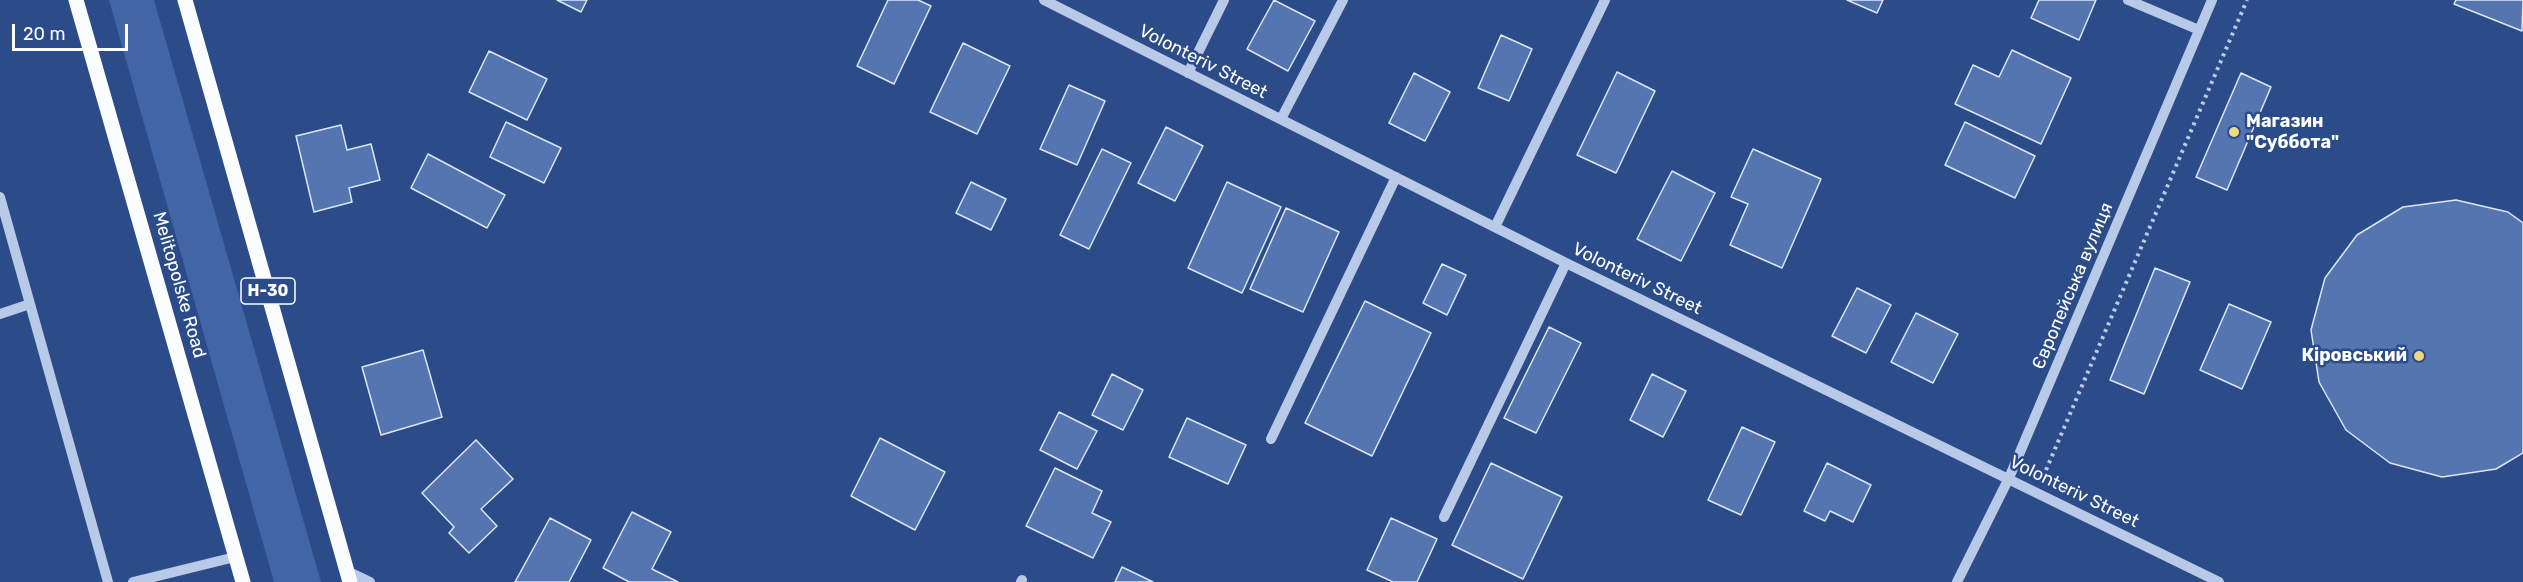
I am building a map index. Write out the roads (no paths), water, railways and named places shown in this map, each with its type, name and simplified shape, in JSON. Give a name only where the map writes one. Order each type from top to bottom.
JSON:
[{"type":"main road","name":"Melitopolske Road","points":[[76,0],[243,582]]},
{"type":"main road","name":"Н-30","points":[[185,0],[349,576]]},
{"type":"street","name":"Volonteriv Street","points":[[1044,0],[1566,263],[2219,582]]},
{"type":"street","points":[[1188,73],[1224,0]]},
{"type":"street","points":[[1281,119],[1343,0]]},
{"type":"street","points":[[1495,227],[1605,0]]},
{"type":"street","points":[[2128,0],[2199,30]]},
{"type":"street","name":"Європейська вулиця","points":[[1957,582],[2009,478],[2212,0]]},
{"type":"street","points":[[1271,439],[1396,177]]},
{"type":"street","points":[[0,197],[108,582]]},
{"type":"street","points":[[1444,517],[1566,263]]},
{"type":"street","points":[[0,314],[30,304]]},
{"type":"street","points":[[133,582],[235,556]]},
{"type":"street","points":[[349,576],[370,582]]},
{"type":"place","name":"Магазин \"Суббота\"","points":[[2234,132]]},
{"type":"place","name":"Кіровський","points":[[2419,356]]}]
